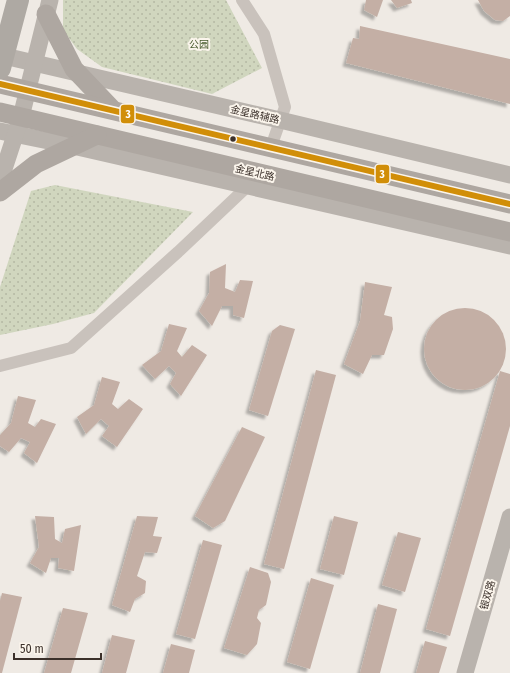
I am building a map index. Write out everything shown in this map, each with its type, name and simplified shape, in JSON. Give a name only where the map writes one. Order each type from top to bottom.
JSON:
[{"type":"highway","points":[[1,60],[18,0]]},
{"type":"main road","points":[[48,7],[74,69],[113,110]]},
{"type":"main road","points":[[0,84],[510,204]]},
{"type":"main road","name":"金星北路","points":[[0,112],[12,128],[97,135],[510,232]]},
{"type":"main road","points":[[0,192],[36,164],[97,135]]},
{"type":"street","points":[[242,0],[264,34],[285,107],[271,147]]},
{"type":"street","points":[[0,181],[12,128],[26,89],[48,7]]},
{"type":"street","name":"金星路辅路","points":[[1,60],[33,63],[510,175]]},
{"type":"street","points":[[12,128],[73,146],[510,246]]},
{"type":"street","points":[[0,366],[71,348],[178,252],[261,174]]},
{"type":"street","name":"银双路","points":[[465,673],[510,517]]},
{"type":"green space","name":"公园","points":[[63,0],[226,0],[262,68],[212,94],[102,67],[77,49],[63,30]]},
{"type":"green space","points":[[55,185],[193,212],[94,313],[53,324],[0,335],[0,287],[31,191]]},
{"type":"building","points":[[366,0],[383,0],[377,17],[364,10]]},
{"type":"building","points":[[391,0],[411,0],[412,3],[397,8]]},
{"type":"building","points":[[478,0],[510,0],[510,16],[503,21],[495,20],[484,11]]},
{"type":"building","points":[[360,26],[510,59],[510,104],[346,63],[353,38],[359,39]]},
{"type":"building","points":[[226,264],[225,288],[235,292],[240,280],[253,281],[244,318],[233,315],[233,306],[222,306],[212,326],[199,311],[209,293],[210,272]]},
{"type":"building","points":[[365,282],[392,287],[384,315],[392,317],[393,329],[384,355],[372,355],[363,374],[344,364],[360,321]]},
{"type":"building","points":[[465,308],[481,311],[494,320],[503,333],[506,349],[503,365],[494,378],[481,387],[465,390],[449,387],[436,378],[427,365],[424,349],[427,333],[436,320],[449,311]]},
{"type":"building","points":[[169,324],[187,328],[177,351],[182,357],[192,345],[207,355],[181,396],[170,384],[176,373],[169,366],[155,379],[142,365],[161,351]]},
{"type":"building","points":[[280,325],[295,329],[268,416],[249,410],[272,331]]},
{"type":"building","points":[[316,370],[336,375],[284,569],[264,564]]},
{"type":"building","points":[[500,371],[510,374],[510,426],[450,636],[426,629]]},
{"type":"building","points":[[102,377],[120,382],[112,404],[118,409],[129,399],[143,409],[117,447],[102,436],[109,426],[101,419],[86,434],[77,417],[94,405]]},
{"type":"building","points":[[18,396],[36,400],[28,423],[35,427],[41,419],[56,424],[37,463],[24,453],[30,442],[21,438],[9,452],[0,446],[0,435],[11,423]]},
{"type":"building","points":[[242,427],[265,437],[225,521],[213,528],[195,516]]},
{"type":"building","points":[[35,516],[54,517],[55,539],[62,543],[65,529],[81,525],[74,571],[58,568],[59,558],[51,558],[46,573],[30,563],[39,547]]},
{"type":"building","points":[[137,516],[158,517],[153,536],[162,537],[157,553],[145,552],[137,576],[146,581],[145,593],[135,599],[130,612],[112,605]]},
{"type":"building","points":[[334,516],[358,522],[344,575],[320,569]]},
{"type":"building","points":[[398,532],[421,538],[405,592],[382,585]]},
{"type":"building","points":[[203,540],[222,545],[195,639],[176,634]]},
{"type":"building","points":[[250,567],[268,573],[271,582],[266,605],[259,610],[257,618],[261,623],[257,644],[247,655],[224,648]]},
{"type":"building","points":[[311,578],[334,585],[310,669],[287,662]]},
{"type":"building","points":[[2,593],[22,597],[2,673],[0,673],[0,601]]},
{"type":"building","points":[[378,604],[397,609],[380,673],[360,673]]},
{"type":"building","points":[[63,608],[88,613],[71,673],[44,673]]},
{"type":"building","points":[[112,635],[135,640],[126,673],[102,673]]},
{"type":"building","points":[[425,641],[447,647],[439,673],[416,673]]},
{"type":"building","points":[[171,644],[195,650],[189,673],[163,673]]},
{"type":"transit line","name":"3","points":[[0,84],[510,204]]}]
